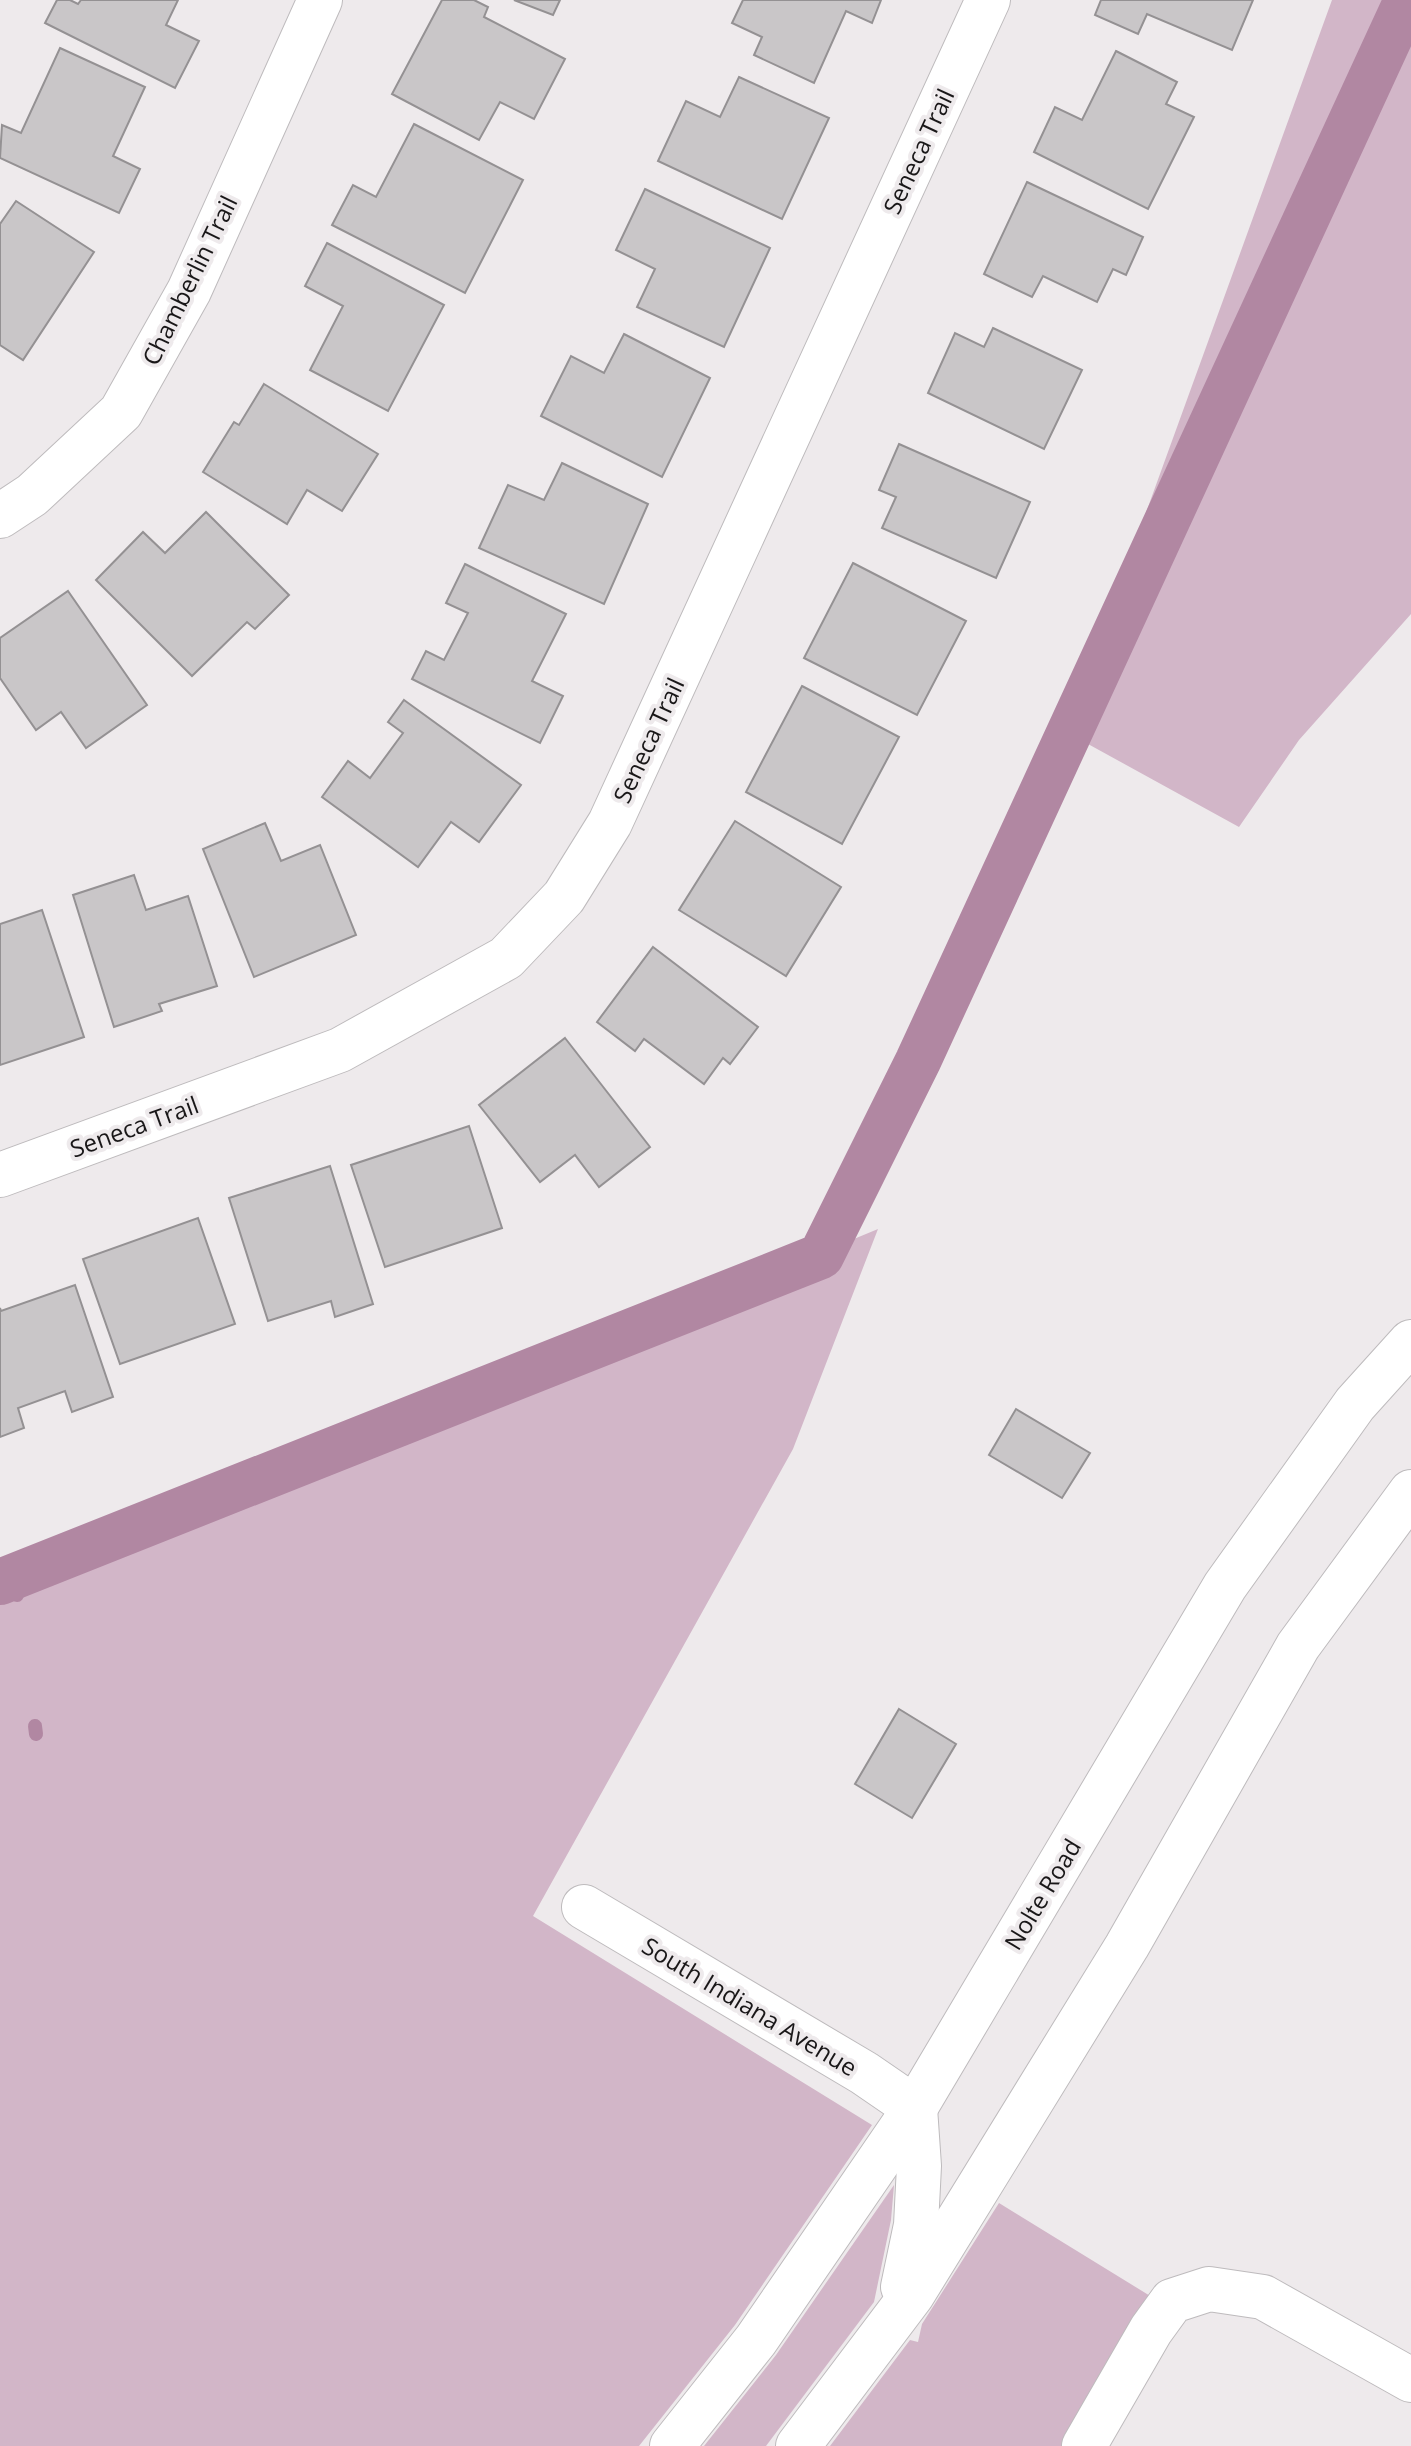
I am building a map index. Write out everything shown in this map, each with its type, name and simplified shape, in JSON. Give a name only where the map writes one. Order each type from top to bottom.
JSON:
[{"type":"street","name":"Chamberlin Trail","points":[[0,516],[32,495],[121,412],[189,291],[320,0]]},
{"type":"street","name":"Seneca Trail","points":[[0,1175],[340,1050],[506,958],[564,897],[610,823],[988,0]]},
{"type":"street","name":"Nolte Road","points":[[672,2446],[756,2340],[915,2108],[1225,1586],[1355,1404],[1411,1342]]},
{"type":"street","points":[[798,2446],[920,2281],[1127,1946],[1298,1646],[1411,1492]]},
{"type":"street","name":"South Indiana Avenue","points":[[584,1907],[864,2073],[915,2108]]},
{"type":"street","points":[[898,2313],[916,2225],[919,2166],[915,2108]]},
{"type":"street","points":[[1084,2446],[1151,2330],[1172,2301],[1209,2289],[1263,2297],[1411,2380]]},
{"type":"shaded area","points":[[1332,0],[1411,0],[1411,614],[1299,740],[1239,827],[1068,733],[1066,736],[1066,733]]},
{"type":"shaded area","points":[[878,1229],[793,1449],[533,1916],[872,2125],[735,2325],[639,2446],[0,2446],[0,1600],[5,1591]]},
{"type":"shaded area","points":[[894,2185],[891,2220],[874,2302],[766,2446],[704,2446],[776,2355]]},
{"type":"shaded area","points":[[999,2203],[1173,2310],[1090,2446],[830,2446],[910,2340],[918,2342],[922,2324]]},
{"type":"building","points":[[57,0],[70,0],[78,4],[81,0],[178,0],[166,25],[199,41],[175,88],[45,23]]},
{"type":"building","points":[[442,0],[474,0],[488,7],[484,17],[565,59],[534,119],[500,102],[479,140],[392,94]]},
{"type":"building","points":[[514,0],[560,0],[553,15]]},
{"type":"building","points":[[743,0],[881,0],[872,23],[846,11],[814,83],[754,55],[762,37],[732,23]]},
{"type":"building","points":[[1101,0],[1253,0],[1232,50],[1147,14],[1138,34],[1095,15]]},
{"type":"building","points":[[60,48],[145,87],[113,156],[140,169],[119,213],[0,158],[2,125],[21,133]]},
{"type":"building","points":[[1116,51],[1177,82],[1166,104],[1194,117],[1148,209],[1034,152],[1055,107],[1082,120]]},
{"type":"building","points":[[739,77],[829,118],[782,219],[658,161],[686,101],[720,117]]},
{"type":"building","points":[[414,124],[523,180],[465,293],[332,225],[353,185],[376,197]]},
{"type":"building","points":[[1027,182],[1143,237],[1126,275],[1113,269],[1097,302],[1043,276],[1032,297],[984,274]]},
{"type":"building","points":[[645,189],[770,248],[724,347],[637,307],[655,269],[616,250]]},
{"type":"building","points":[[16,201],[94,252],[23,360],[0,345],[0,224]]},
{"type":"building","points":[[327,243],[444,305],[388,411],[310,370],[343,306],[305,286]]},
{"type":"building","points":[[993,328],[1082,370],[1044,449],[928,393],[955,333],[984,347]]},
{"type":"building","points":[[624,334],[710,378],[662,477],[541,416],[571,356],[604,373]]},
{"type":"building","points":[[264,384],[378,454],[342,511],[307,490],[287,524],[203,472],[234,422],[239,425]]},
{"type":"building","points":[[899,444],[1030,502],[996,578],[882,528],[896,497],[879,490]]},
{"type":"building","points":[[562,463],[648,504],[604,604],[479,548],[508,485],[544,500]]},
{"type":"building","points":[[206,512],[289,595],[255,629],[247,622],[192,676],[96,580],[143,532],[165,553]]},
{"type":"building","points":[[853,563],[966,621],[917,715],[804,658]]},
{"type":"building","points":[[465,564],[566,614],[532,681],[563,696],[540,743],[412,679],[426,651],[444,660],[468,613],[446,603]]},
{"type":"building","points":[[68,591],[147,705],[86,748],[61,712],[36,730],[0,678],[0,638]]},
{"type":"building","points":[[802,686],[899,737],[842,844],[746,792]]},
{"type":"building","points":[[404,700],[521,785],[479,842],[451,822],[418,867],[322,797],[348,761],[370,778],[403,733],[388,722]]},
{"type":"building","points":[[735,821],[841,887],[786,976],[679,910]]},
{"type":"building","points":[[265,823],[281,861],[320,845],[356,935],[254,977],[203,849]]},
{"type":"building","points":[[134,875],[146,910],[188,896],[217,986],[159,1004],[162,1011],[114,1027],[73,895]]},
{"type":"building","points":[[42,910],[84,1037],[0,1065],[0,924]]},
{"type":"building","points":[[653,947],[758,1027],[730,1064],[723,1058],[704,1084],[644,1039],[635,1051],[597,1022]]},
{"type":"building","points":[[565,1038],[650,1147],[599,1187],[575,1155],[540,1182],[479,1105]]},
{"type":"building","points":[[469,1126],[502,1228],[385,1267],[351,1165]]},
{"type":"building","points":[[330,1166],[373,1304],[335,1317],[331,1301],[268,1321],[229,1198]]},
{"type":"building","points":[[198,1218],[235,1324],[120,1364],[83,1259]]},
{"type":"building","points":[[75,1285],[113,1397],[72,1412],[65,1391],[18,1408],[24,1428],[0,1437],[0,1308],[1,1311]]},
{"type":"building","points":[[1016,1409],[1090,1453],[1062,1498],[989,1455]]},
{"type":"building","points":[[899,1709],[956,1744],[912,1818],[855,1784]]},
{"type":"waterway","points":[[0,1582],[821,1256],[918,1061],[1407,0]]},
{"type":"waterway","points":[[16,1576],[17,1595]]},
{"type":"waterway","points":[[35,1726],[36,1734]]}]
